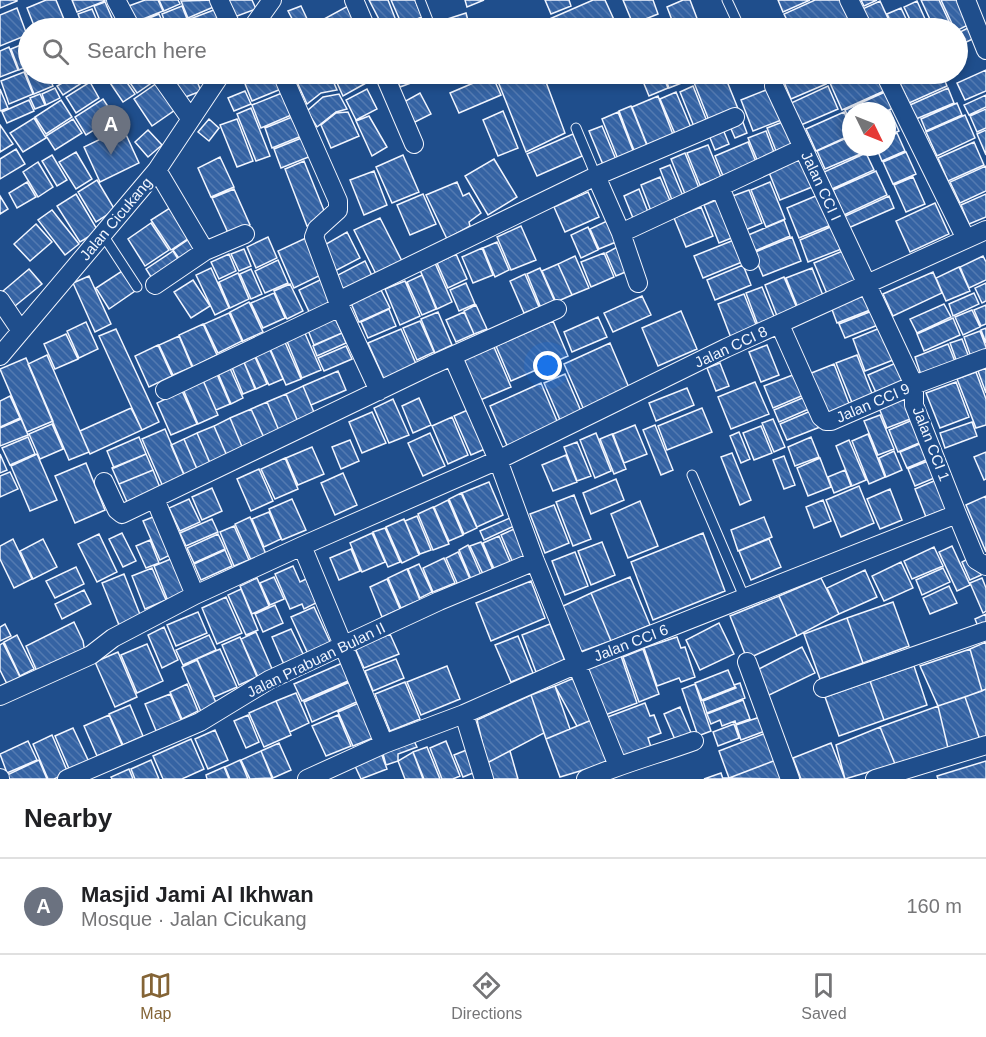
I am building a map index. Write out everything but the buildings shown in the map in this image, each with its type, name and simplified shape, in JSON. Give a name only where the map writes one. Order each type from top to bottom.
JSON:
[{"type":"street","points":[[116,0],[126,18]]},
{"type":"street","points":[[219,0],[227,18]]},
{"type":"street","points":[[262,18],[272,0]]},
{"type":"street","points":[[354,0],[362,18]]},
{"type":"street","points":[[849,0],[858,18]]},
{"type":"street","points":[[966,0],[986,50]]},
{"type":"street","points":[[166,84],[190,118]]},
{"type":"street","name":"Jalan Cicukang","points":[[0,356],[157,170],[214,84]]},
{"type":"street","points":[[286,84],[339,201],[338,210],[317,229],[314,237],[339,304],[379,391]]},
{"type":"street","points":[[388,84],[414,144]]},
{"type":"street","points":[[890,84],[966,239]]},
{"type":"street","name":"Jalan CCI I","points":[[774,86],[867,286]]},
{"type":"street","points":[[165,390],[596,176],[735,117]]},
{"type":"street","points":[[621,233],[803,148]]},
{"type":"street","points":[[157,170],[206,251]]},
{"type":"street","points":[[596,176],[621,233],[638,283]]},
{"type":"street","points":[[720,187],[750,261]]},
{"type":"street","name":"Jalan CCI 8","points":[[0,696],[91,655],[112,638],[195,595],[498,460],[716,353],[986,230]]},
{"type":"street","points":[[146,286],[206,251],[245,234]]},
{"type":"street","name":"Jalan CCI 1","points":[[867,286],[891,332],[914,385],[914,405],[976,560],[986,566]]},
{"type":"street","points":[[0,300],[21,331]]},
{"type":"street","points":[[104,482],[117,510],[122,514],[556,309]]},
{"type":"street","name":"Jalan CCI 9","points":[[780,325],[821,417],[826,421],[831,421],[914,385],[986,358]]},
{"type":"street","points":[[453,357],[498,460],[535,561],[577,664],[630,769]]},
{"type":"street","points":[[155,498],[195,595]]},
{"type":"street","name":"Jalan CCI 6","points":[[307,779],[384,744],[464,714],[577,664],[957,514]]},
{"type":"street","points":[[302,546],[384,744]]},
{"type":"street","name":"Jalan Prabuan Bulan II","points":[[67,779],[200,722],[269,680],[440,601],[535,561]]},
{"type":"street","points":[[823,688],[986,631]]},
{"type":"street","points":[[747,662],[790,779]]},
{"type":"street","points":[[464,714],[484,779]]},
{"type":"street","points":[[586,779],[630,769],[694,741]]},
{"type":"street","points":[[875,779],[924,772],[986,745]]},
{"type":"lane","points":[[420,0],[427,18]]},
{"type":"lane","points":[[727,0],[735,18]]},
{"type":"lane","points":[[576,128],[596,176]]},
{"type":"lane","points":[[103,235],[146,286]]},
{"type":"lane","points":[[692,475],[745,599]]},
{"type":"place","name":"Masjid Jami Al Ikhwan","points":[[111,155]]}]
